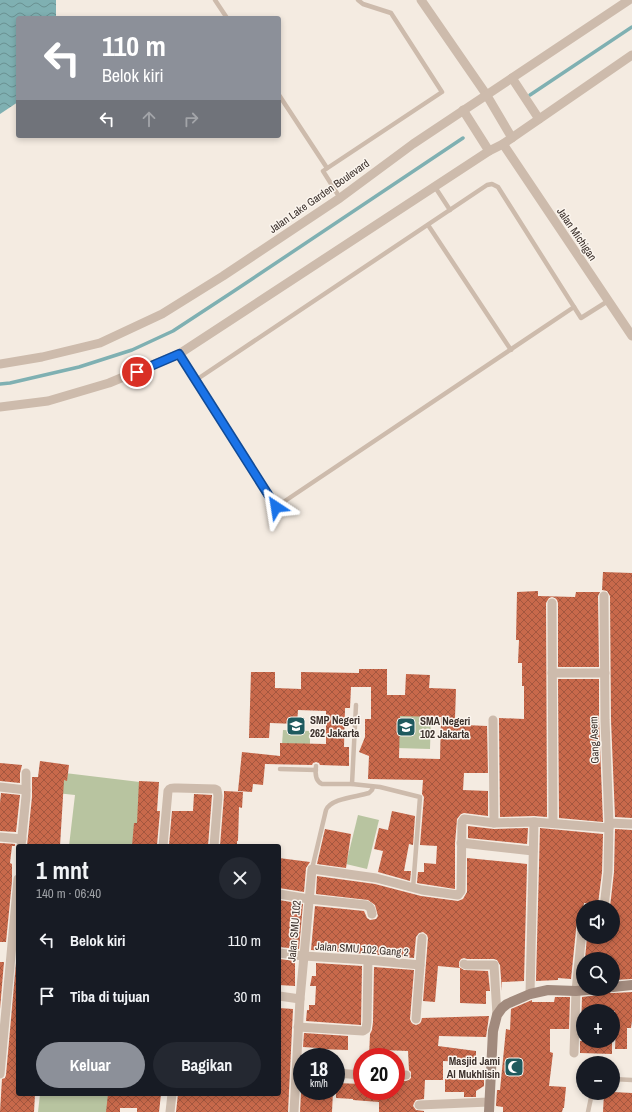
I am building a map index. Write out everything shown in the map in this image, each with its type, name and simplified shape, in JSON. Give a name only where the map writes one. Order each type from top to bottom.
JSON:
[{"type":"street","points":[[421,0],[486,94],[512,138]]},
{"type":"street","name":"Jalan Lake Garden Boulevard","points":[[0,364],[42,357],[100,343],[162,314],[223,276],[340,198],[413,144],[629,0]]},
{"type":"street","points":[[0,408],[48,401],[109,383],[179,354],[489,151],[503,144],[632,56]]},
{"type":"street","points":[[512,78],[538,119]]},
{"type":"street","points":[[463,110],[489,151]]},
{"type":"street","name":"Jalan Michigan","points":[[503,144],[632,336]]},
{"type":"street","name":"Gang Asem","points":[[604,596],[609,826],[608,872],[605,900]]},
{"type":"street","points":[[552,603],[553,823]]},
{"type":"street","points":[[552,673],[605,673]]},
{"type":"street","points":[[493,720],[494,823]]},
{"type":"street","points":[[0,837],[21,842],[26,796],[26,773]]},
{"type":"street","points":[[0,787],[26,790]]},
{"type":"street","points":[[163,844],[168,791],[171,788],[178,788],[217,790],[218,796],[214,844]]},
{"type":"street","points":[[312,869],[376,878],[413,889],[458,895],[461,891],[461,842],[462,822],[464,819],[494,823],[534,822],[609,826],[632,824]]},
{"type":"street","points":[[530,994],[534,822]]},
{"type":"street","points":[[461,842],[533,851]]},
{"type":"street","name":"Jalan SMU 102","points":[[299,1048],[298,1027],[300,999],[312,869]]},
{"type":"street","points":[[281,894],[366,905],[369,906],[372,914]]},
{"type":"street","points":[[0,1074],[16,901]]},
{"type":"street","points":[[416,1019],[422,938]]},
{"type":"street","name":"Jalan SMU 102 Gang 2","points":[[281,952],[304,956],[420,965]]},
{"type":"street","points":[[298,1027],[363,1031],[366,1029],[368,960]]},
{"type":"street","points":[[425,1108],[489,1107],[493,1031],[497,1015],[494,965],[464,964]]},
{"type":"street","points":[[620,986],[632,985]]},
{"type":"street","points":[[497,1015],[507,1004],[530,994],[548,990],[576,991],[574,1052]]},
{"type":"street","points":[[281,996],[300,999]]},
{"type":"street","points":[[170,1112],[172,1096]]},
{"type":"street","name":"Jalan SMU 102","points":[[294,1112],[296,1100]]},
{"type":"lane","points":[[215,0],[226,16]]},
{"type":"lane","points":[[340,198],[323,171],[442,92],[391,13],[363,4],[358,0]]},
{"type":"lane","points":[[281,99],[328,168]]},
{"type":"lane","points":[[196,380],[487,185],[492,184],[498,187],[581,318],[608,301]]},
{"type":"lane","points":[[434,187],[450,210]]},
{"type":"lane","points":[[428,225],[511,350]]},
{"type":"lane","points":[[179,354],[276,507],[574,307]]},
{"type":"lane","points":[[352,784],[356,705]]},
{"type":"lane","points":[[280,769],[316,768],[316,777],[319,783],[326,785],[352,784],[419,796],[413,889]]},
{"type":"lane","name":"Jalan SMU 102","points":[[312,869],[328,806],[338,801],[369,793],[373,787]]},
{"type":"lane","points":[[620,1079],[632,1080]]},
{"type":"lane","points":[[588,1112],[591,1100]]},
{"type":"green space","points":[[397,713],[431,714],[430,749],[396,748]]},
{"type":"green space","points":[[283,730],[310,731],[310,746],[282,745]]},
{"type":"green space","points":[[40,770],[148,783],[141,844],[69,844],[75,795],[37,791]]},
{"type":"green space","points":[[358,815],[379,820],[367,869],[346,864]]},
{"type":"green space","points":[[40,1096],[112,1096],[110,1112],[38,1112]]},
{"type":"water","points":[[0,0],[56,0],[56,16],[16,16],[16,103],[0,114]]},
{"type":"building","points":[[603,572],[632,573],[632,818],[615,817],[611,720],[610,596],[607,591],[602,590]]},
{"type":"building","points":[[538,591],[538,596],[575,597],[576,592],[600,592],[598,596],[599,667],[558,667],[558,603],[555,598],[549,598],[546,603],[547,817],[500,817],[499,718],[524,719],[522,663],[518,663],[519,640],[516,640],[517,592]]},
{"type":"building","points":[[359,669],[387,669],[387,695],[405,695],[406,674],[430,675],[429,688],[456,689],[455,718],[465,718],[465,725],[487,726],[488,773],[464,773],[463,790],[488,791],[488,816],[464,813],[457,819],[455,843],[455,889],[417,883],[418,872],[424,872],[424,863],[436,864],[437,846],[420,845],[424,797],[422,794],[423,780],[368,779],[369,756],[359,752],[365,737],[365,719],[371,719],[371,687],[351,687],[350,708],[345,708],[344,747],[349,747],[349,766],[320,765],[316,762],[312,765],[265,764],[263,785],[253,784],[252,792],[238,791],[242,752],[280,756],[280,743],[326,744],[326,711],[298,710],[297,724],[270,723],[269,738],[249,738],[251,672],[275,672],[275,688],[301,689],[301,672],[359,673]],"holes":[[[400,716],[441,717],[440,759],[399,758]]]},
{"type":"building","points":[[558,679],[599,679],[603,822],[559,818]]},
{"type":"building","points":[[40,761],[69,765],[67,781],[64,780],[60,844],[27,844],[32,797],[32,777],[38,777]]},
{"type":"building","points":[[0,763],[22,765],[20,783],[0,781]]},
{"type":"building","points":[[139,781],[159,782],[157,811],[160,811],[157,844],[132,844],[134,823],[137,823]]},
{"type":"building","points":[[224,791],[243,792],[242,808],[239,807],[237,844],[220,844]]},
{"type":"building","points":[[1,793],[20,795],[16,832],[0,831]]},
{"type":"building","points":[[194,794],[212,795],[208,844],[169,844],[172,811],[193,811]]},
{"type":"building","points":[[392,811],[415,816],[413,845],[409,844],[404,871],[411,871],[410,881],[378,872],[383,851],[374,849],[379,828],[388,830]]},
{"type":"building","points":[[468,826],[494,829],[528,828],[527,844],[468,838]]},
{"type":"building","points":[[540,828],[603,834],[602,872],[598,900],[576,900],[576,930],[571,979],[558,978],[558,980],[536,981]]},
{"type":"building","points":[[325,829],[351,834],[346,868],[317,864]]},
{"type":"building","points":[[615,829],[632,830],[632,979],[620,980],[620,952],[586,952],[586,944],[620,944],[620,900],[611,900],[614,872]]},
{"type":"building","points":[[0,843],[15,844],[15,846],[12,846],[10,863],[12,864],[12,881],[6,942],[0,942]]},
{"type":"building","points":[[281,858],[310,862],[306,868],[304,892],[281,888]]},
{"type":"building","points":[[467,858],[527,864],[524,981],[502,982],[502,991],[500,965],[497,960],[464,958],[459,962],[459,967],[464,970],[488,971],[490,991],[486,991],[486,1004],[460,1003],[460,968],[438,966],[435,1002],[423,1001],[428,938],[423,932],[419,933],[416,937],[414,958],[311,950],[315,906],[364,911],[367,918],[370,920],[376,919],[378,916],[375,905],[368,900],[316,894],[317,876],[375,884],[421,896],[458,901],[463,899],[467,892]]},
{"type":"building","points":[[281,900],[303,904],[299,949],[281,947]]},
{"type":"building","points":[[281,959],[295,961],[295,986],[281,985]]},
{"type":"building","points":[[0,962],[4,962],[0,1009]]},
{"type":"building","points":[[16,963],[16,1096],[35,1096],[34,1112],[0,1112],[2,1079],[5,1078]]},
{"type":"building","points":[[316,963],[362,966],[361,1025],[306,1021],[309,1005],[315,1005],[316,986],[310,986],[312,976],[316,976]]},
{"type":"building","points":[[374,967],[414,970],[410,1019],[413,1024],[419,1024],[422,1018],[489,1016],[486,1037],[439,1036],[438,1046],[476,1051],[476,1061],[443,1061],[443,1080],[425,1080],[424,1099],[416,1100],[414,1103],[413,1106],[416,1110],[424,1112],[379,1112],[379,1102],[353,1100],[405,1100],[405,1081],[411,1078],[408,1051],[405,1051],[405,1048],[369,1048],[370,1034],[373,1022]]},
{"type":"building","points":[[632,992],[632,1021],[631,1028],[627,1028],[627,1049],[615,1049],[620,1048],[620,1004],[582,1004],[582,997],[620,996],[620,993]]},
{"type":"building","points":[[555,997],[570,997],[569,1029],[550,1029],[550,1052],[553,1053],[549,1086],[566,1087],[564,1108],[562,1112],[503,1112],[503,1107],[496,1106],[497,1090],[500,1090],[506,1029],[510,1030],[511,1009],[532,1000],[532,1002],[554,1002]]},
{"type":"building","points":[[281,1008],[293,1009],[288,1112],[176,1112],[178,1096],[281,1096]]},
{"type":"building","points":[[304,1033],[348,1036],[348,1050],[345,1050],[345,1048],[303,1047]]},
{"type":"building","points":[[580,1048],[612,1048],[612,1054],[580,1053]]},
{"type":"building","points":[[445,1079],[484,1080],[484,1086],[476,1091],[476,1097],[464,1097],[464,1092],[445,1092]]},
{"type":"building","points":[[345,1083],[353,1084],[353,1099],[345,1099]]},
{"type":"building","points":[[620,1092],[632,1093],[632,1112],[603,1112],[604,1100],[620,1100]]},
{"type":"building","points":[[108,1096],[161,1096],[159,1112],[137,1112],[137,1108],[120,1108],[120,1112],[106,1112]]},
{"type":"building","points":[[301,1100],[333,1100],[332,1112],[300,1112]]},
{"type":"waterway","points":[[530,95],[632,27]]},
{"type":"waterway","points":[[0,384],[79,367],[132,350],[173,331],[463,138]]},
{"type":"place","name":"SMP Negeri 262 Jakarta","points":[[296,726]]},
{"type":"place","name":"SMA Negeri 102 Jakarta","points":[[406,727]]},
{"type":"place","name":"Masjid Jami Al Mukhlisin","points":[[514,1067]]},
{"type":"route","points":[[137,372],[179,354],[276,507]]}]
